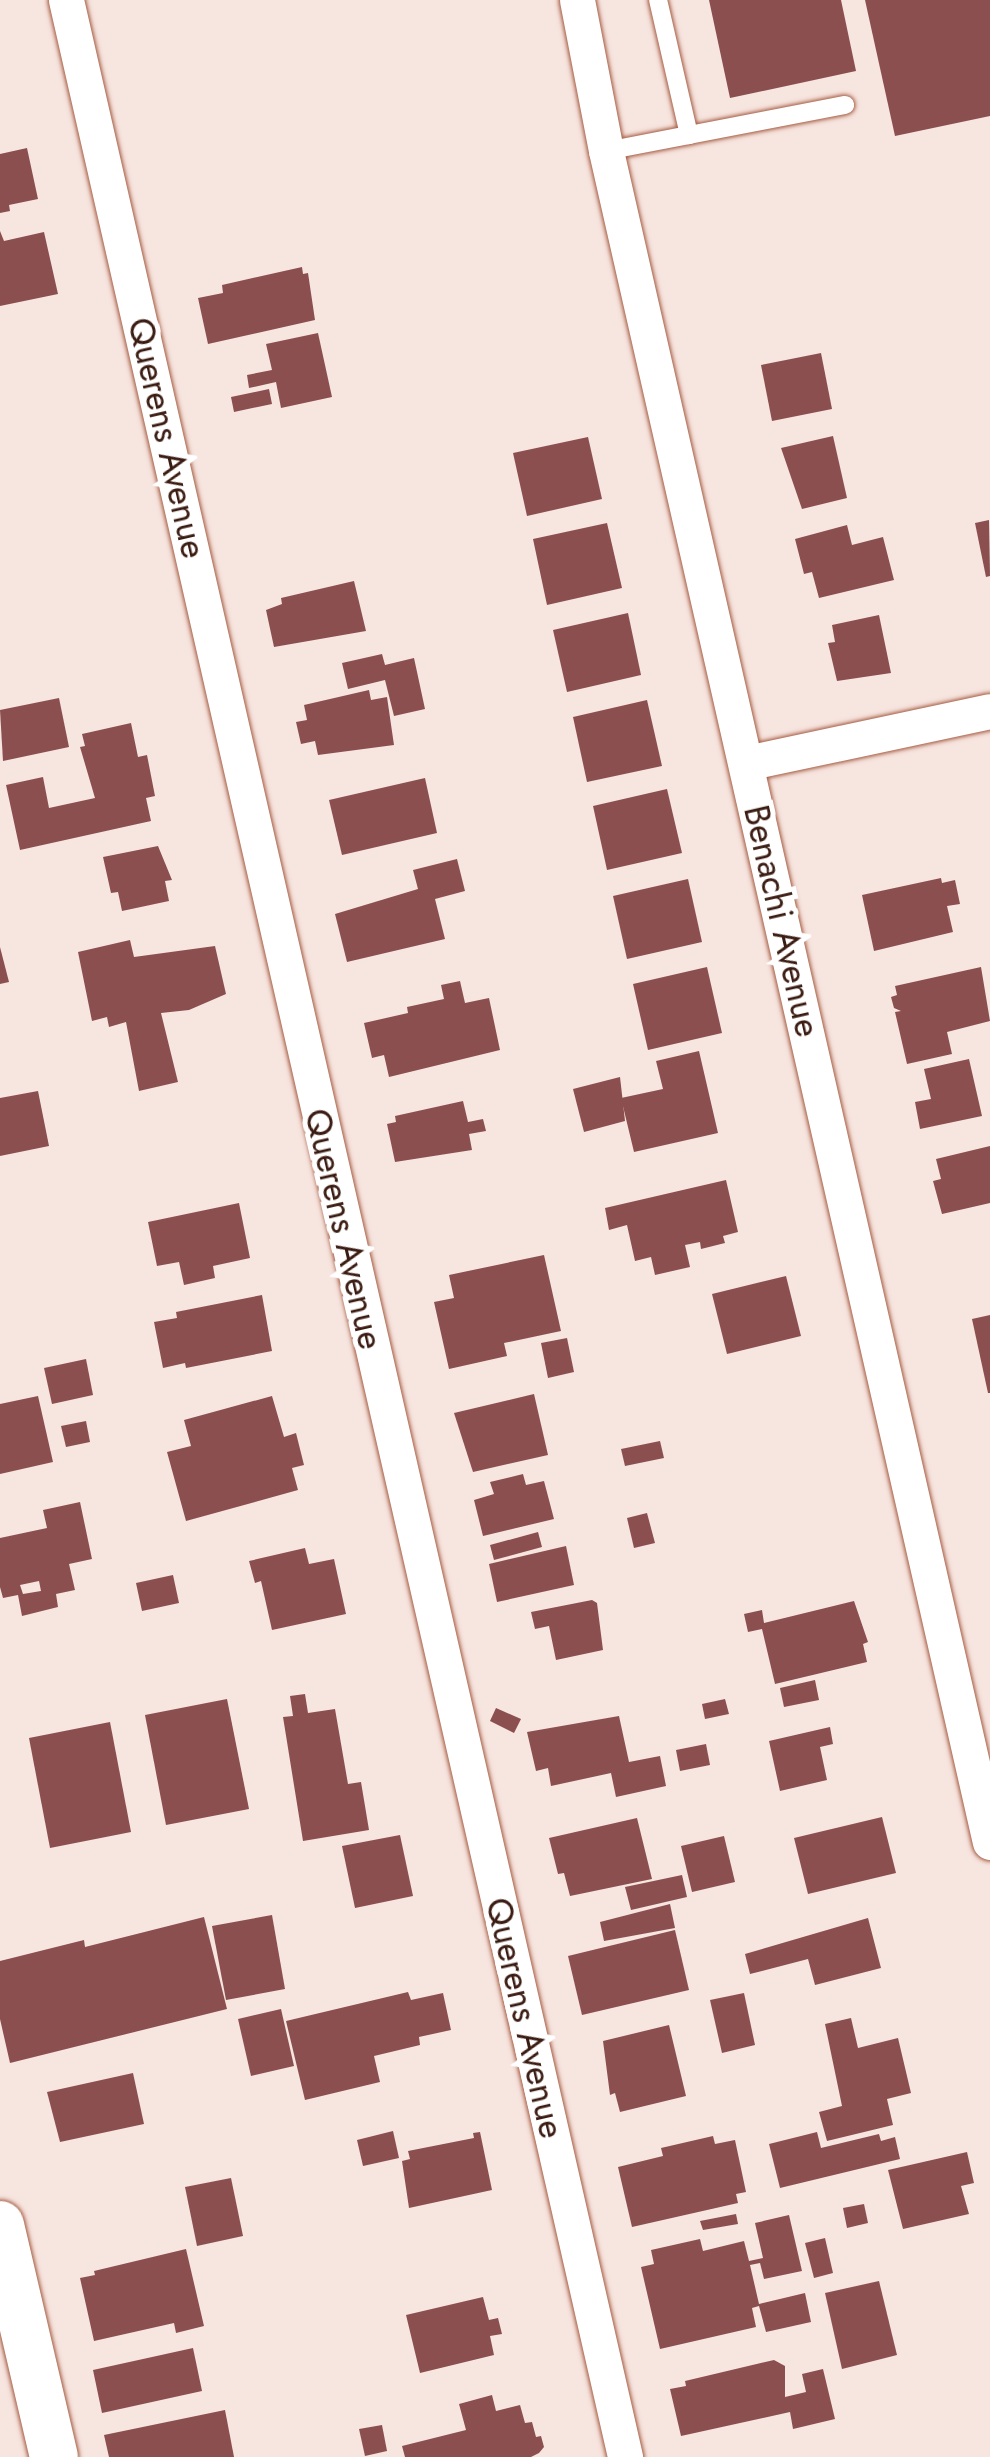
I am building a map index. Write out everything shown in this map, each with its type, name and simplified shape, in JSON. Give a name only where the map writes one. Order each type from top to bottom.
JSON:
[{"type":"main road","points":[[2,2242],[54,2457]]},
{"type":"street","name":"Querens Avenue","points":[[66,0],[625,2457]]},
{"type":"street","name":"Benachi Avenue","points":[[577,0],[606,151],[990,1842]]},
{"type":"street","points":[[746,763],[990,711]]},
{"type":"lane","points":[[658,0],[688,135]]},
{"type":"lane","points":[[606,151],[845,104]]},
{"type":"building","points":[[709,0],[841,0],[856,71],[730,98]]},
{"type":"building","points":[[865,0],[990,0],[990,116],[895,136]]},
{"type":"building","points":[[27,148],[38,199],[9,205],[10,211],[0,213],[0,154]]},
{"type":"building","points":[[0,231],[4,241],[44,232],[58,294],[0,306]]},
{"type":"building","points":[[302,267],[303,274],[308,273],[315,320],[208,344],[198,298],[223,293],[222,285]]},
{"type":"building","points":[[318,333],[332,397],[281,408],[276,382],[249,388],[247,375],[272,370],[266,344]]},
{"type":"building","points":[[821,353],[832,409],[772,421],[761,365]]},
{"type":"building","points":[[269,389],[272,404],[234,412],[231,397]]},
{"type":"building","points":[[833,436],[847,498],[802,509],[781,448]]},
{"type":"building","points":[[588,437],[602,499],[527,516],[513,453]]},
{"type":"building","points":[[989,520],[990,576],[986,577],[975,523]]},
{"type":"building","points":[[607,523],[622,588],[547,605],[533,539]]},
{"type":"building","points":[[847,525],[852,545],[883,537],[894,580],[819,598],[812,572],[804,574],[795,539]]},
{"type":"building","points":[[354,581],[366,631],[274,647],[266,610],[282,604],[281,598]]},
{"type":"building","points":[[628,613],[641,675],[567,692],[553,630]]},
{"type":"building","points":[[879,615],[891,673],[837,681],[828,643],[835,642],[832,625]]},
{"type":"building","points":[[382,654],[385,665],[414,658],[425,709],[394,716],[385,680],[348,689],[342,663]]},
{"type":"building","points":[[369,690],[371,700],[387,697],[394,745],[318,755],[315,741],[301,744],[296,722],[307,720],[304,705]]},
{"type":"building","points":[[59,698],[69,747],[3,761],[0,710]]},
{"type":"building","points":[[647,700],[662,766],[587,782],[573,717]]},
{"type":"building","points":[[131,723],[138,757],[147,755],[155,796],[146,798],[151,821],[20,850],[6,785],[43,777],[49,808],[95,798],[80,747],[85,746],[82,734]]},
{"type":"building","points":[[425,778],[437,833],[342,855],[329,800]]},
{"type":"building","points":[[667,789],[682,853],[607,870],[593,806]]},
{"type":"building","points":[[158,846],[172,880],[165,881],[169,901],[122,911],[118,892],[111,893],[103,857]]},
{"type":"building","points":[[457,859],[465,891],[435,899],[445,939],[347,962],[335,914],[418,889],[413,870]]},
{"type":"building","points":[[941,878],[942,883],[955,880],[960,904],[947,906],[953,932],[874,951],[862,895]]},
{"type":"building","points":[[688,879],[702,942],[627,959],[613,896]]},
{"type":"building","points":[[130,940],[134,957],[215,946],[226,994],[189,1010],[161,1013],[178,1082],[139,1091],[126,1022],[109,1027],[107,1017],[92,1021],[78,952]]},
{"type":"building","points":[[0,947],[9,982],[0,984]]},
{"type":"building","points":[[707,967],[722,1033],[648,1050],[633,984]]},
{"type":"building","points":[[981,967],[990,1021],[947,1032],[952,1054],[907,1064],[895,1012],[901,1011],[894,1008],[891,997],[897,995],[895,986]]},
{"type":"building","points":[[460,981],[465,1003],[489,998],[500,1050],[389,1077],[384,1055],[372,1058],[364,1023],[408,1013],[407,1007],[444,999],[441,985]]},
{"type":"building","points":[[699,1051],[718,1133],[634,1152],[621,1098],[663,1089],[656,1061]]},
{"type":"building","points":[[969,1059],[982,1116],[920,1129],[915,1102],[931,1099],[924,1069]]},
{"type":"building","points":[[620,1077],[625,1121],[584,1132],[573,1089]]},
{"type":"building","points":[[38,1091],[49,1146],[0,1156],[0,1098]]},
{"type":"building","points":[[463,1101],[468,1122],[483,1119],[486,1131],[469,1134],[472,1150],[395,1162],[387,1124],[396,1122],[395,1116]]},
{"type":"building","points":[[990,1146],[990,1203],[942,1214],[933,1181],[941,1179],[936,1159]]},
{"type":"building","points":[[726,1180],[738,1232],[723,1236],[725,1243],[701,1249],[700,1242],[685,1245],[690,1267],[655,1275],[651,1257],[635,1261],[627,1225],[609,1230],[605,1208]]},
{"type":"building","points":[[239,1203],[250,1258],[213,1266],[215,1278],[184,1285],[179,1262],[157,1266],[148,1222]]},
{"type":"building","points":[[544,1255],[561,1331],[504,1343],[507,1356],[449,1369],[434,1302],[454,1298],[449,1275]]},
{"type":"building","points":[[786,1276],[801,1336],[727,1354],[712,1294]]},
{"type":"building","points":[[262,1295],[272,1351],[186,1368],[185,1363],[163,1368],[154,1322],[177,1318],[176,1312]]},
{"type":"building","points":[[990,1315],[990,1393],[988,1393],[972,1319]]},
{"type":"building","points":[[567,1338],[574,1372],[548,1378],[541,1343]]},
{"type":"building","points":[[86,1359],[93,1395],[52,1404],[44,1368]]},
{"type":"building","points":[[534,1394],[548,1455],[473,1472],[454,1413]]},
{"type":"building","points":[[38,1396],[53,1462],[0,1474],[0,1404]]},
{"type":"building","points":[[272,1396],[284,1437],[296,1433],[304,1465],[292,1468],[298,1490],[186,1521],[167,1452],[191,1446],[184,1420]]},
{"type":"building","points":[[86,1421],[90,1442],[66,1447],[61,1426]]},
{"type":"building","points":[[660,1441],[664,1458],[625,1466],[621,1449]]},
{"type":"building","points":[[523,1474],[526,1485],[544,1481],[554,1519],[483,1536],[474,1500],[494,1494],[490,1482]]},
{"type":"building","points":[[80,1502],[92,1559],[69,1564],[75,1590],[56,1594],[58,1607],[22,1616],[18,1595],[3,1598],[0,1538],[47,1528],[43,1510]],"holes":[[[39,1581],[41,1591],[23,1594],[20,1585]]]},
{"type":"building","points":[[647,1513],[655,1543],[634,1548],[627,1518]]},
{"type":"building","points":[[538,1532],[542,1547],[494,1560],[490,1545]]},
{"type":"building","points":[[566,1546],[574,1585],[497,1602],[489,1564]]},
{"type":"building","points":[[305,1548],[309,1564],[334,1559],[346,1614],[272,1630],[261,1581],[255,1583],[249,1561]]},
{"type":"building","points":[[173,1575],[179,1603],[142,1611],[136,1583]]},
{"type":"building","points":[[592,1600],[597,1603],[603,1650],[556,1660],[549,1626],[535,1629],[531,1612]]},
{"type":"building","points":[[854,1601],[868,1642],[863,1644],[867,1662],[775,1684],[762,1629],[748,1632],[744,1614],[762,1610],[764,1623]]},
{"type":"building","points":[[815,1680],[819,1700],[784,1707],[780,1688]]},
{"type":"building","points":[[305,1694],[308,1713],[335,1709],[348,1784],[361,1782],[369,1830],[303,1841],[283,1717],[293,1716],[290,1696]]},
{"type":"building","points":[[227,1699],[249,1809],[166,1825],[145,1715]]},
{"type":"building","points":[[725,1699],[729,1714],[705,1719],[702,1704]]},
{"type":"building","points":[[496,1708],[521,1719],[514,1733],[490,1721]]},
{"type":"building","points":[[619,1716],[629,1762],[660,1756],[666,1786],[616,1797],[611,1773],[551,1786],[548,1768],[536,1771],[527,1732]]},
{"type":"building","points":[[110,1722],[131,1832],[50,1848],[29,1738]]},
{"type":"building","points":[[830,1727],[833,1744],[820,1747],[827,1780],[780,1791],[769,1741]]},
{"type":"building","points":[[706,1744],[710,1765],[680,1771],[676,1750]]},
{"type":"building","points":[[882,1817],[896,1873],[808,1894],[794,1838]]},
{"type":"building","points":[[637,1818],[652,1879],[570,1896],[564,1873],[558,1874],[549,1838]]},
{"type":"building","points":[[400,1835],[413,1896],[355,1908],[342,1846]]},
{"type":"building","points":[[724,1836],[735,1882],[692,1892],[681,1846]]},
{"type":"building","points":[[682,1875],[687,1897],[631,1910],[625,1887]]},
{"type":"building","points":[[670,1904],[675,1928],[604,1941],[600,1922]]},
{"type":"building","points":[[272,1915],[285,1989],[226,2000],[212,1926]]},
{"type":"building","points":[[204,1917],[227,2009],[10,2063],[0,2019],[0,1961],[84,1940],[85,1947]]},
{"type":"building","points":[[868,1918],[881,1968],[815,1985],[808,1959],[750,1974],[745,1954]]},
{"type":"building","points":[[675,1930],[689,1990],[582,2015],[568,1956]]},
{"type":"building","points":[[408,1992],[411,2000],[443,1993],[451,2030],[419,2037],[420,2045],[374,2056],[380,2082],[305,2100],[286,2021]]},
{"type":"building","points":[[744,1993],[755,2045],[722,2053],[710,2000]]},
{"type":"building","points":[[281,2009],[294,2066],[251,2076],[238,2019]]},
{"type":"building","points":[[851,2018],[858,2048],[898,2038],[911,2093],[887,2099],[893,2125],[827,2141],[819,2112],[842,2106],[825,2024]]},
{"type":"building","points":[[669,2025],[686,2096],[620,2112],[615,2093],[610,2095],[603,2041]]},
{"type":"building","points":[[133,2073],[144,2124],[60,2142],[47,2092]]},
{"type":"building","points":[[393,2131],[399,2158],[363,2166],[357,2140]]},
{"type":"building","points":[[480,2132],[492,2190],[409,2208],[402,2161],[410,2159],[408,2151],[474,2138],[473,2133]]},
{"type":"building","points":[[817,2132],[821,2148],[879,2134],[881,2141],[895,2137],[900,2159],[780,2188],[769,2144]]},
{"type":"building","points":[[713,2136],[715,2144],[735,2140],[746,2192],[736,2194],[738,2203],[632,2227],[618,2167],[663,2156],[661,2148]]},
{"type":"building","points":[[967,2152],[974,2183],[961,2186],[969,2214],[903,2229],[888,2170]]},
{"type":"building","points":[[231,2178],[243,2236],[197,2246],[185,2187]]},
{"type":"building","points":[[864,2204],[868,2223],[847,2228],[843,2208]]},
{"type":"building","points":[[736,2214],[738,2224],[703,2230],[700,2221]]},
{"type":"building","points":[[789,2215],[802,2271],[764,2279],[760,2263],[750,2265],[759,2304],[805,2293],[811,2322],[766,2332],[759,2306],[752,2308],[756,2327],[660,2349],[641,2267],[654,2264],[651,2250],[700,2239],[703,2251],[744,2241],[749,2261],[763,2258],[755,2223]]},
{"type":"building","points":[[825,2238],[833,2273],[814,2278],[805,2243]]},
{"type":"building","points":[[186,2249],[204,2326],[176,2333],[174,2323],[94,2341],[80,2278],[95,2275],[94,2271]]},
{"type":"building","points":[[879,2281],[897,2355],[842,2369],[825,2293]]},
{"type":"building","points":[[483,2297],[489,2320],[498,2318],[502,2334],[490,2336],[494,2355],[420,2373],[406,2315]]},
{"type":"building","points":[[193,2348],[202,2391],[102,2413],[93,2370]]},
{"type":"building","points":[[774,2360],[785,2366],[785,2397],[806,2392],[802,2374],[823,2369],[835,2419],[793,2429],[790,2412],[681,2436],[670,2389],[686,2386],[685,2381]]},
{"type":"building","points":[[492,2395],[496,2411],[520,2405],[525,2423],[532,2422],[536,2437],[541,2436],[544,2447],[539,2453],[531,2457],[405,2457],[402,2446],[466,2430],[459,2404]]},
{"type":"building","points":[[225,2410],[234,2457],[109,2457],[104,2435]]},
{"type":"building","points":[[382,2425],[387,2451],[365,2456],[359,2429]]}]
